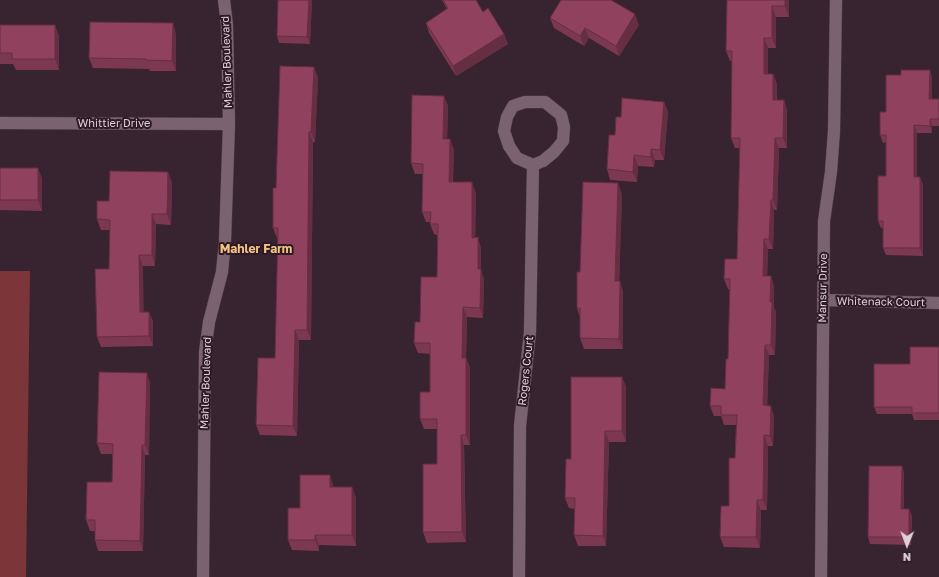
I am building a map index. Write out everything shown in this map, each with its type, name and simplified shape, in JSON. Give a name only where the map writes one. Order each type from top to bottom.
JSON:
[{"type":"street","name":"Mahler Boulevard","points":[[203,577],[205,352],[209,322],[222,272],[225,241],[228,124],[227,25],[224,0]]},
{"type":"street","name":"Mansur Drive","points":[[821,577],[824,221],[831,172],[834,132],[836,0]]},
{"type":"street","points":[[525,102],[545,102],[561,115],[564,127],[563,141],[544,161],[533,165],[517,158],[509,146],[504,131],[507,117],[512,106],[525,102]]},
{"type":"street","name":"Whittier Drive","points":[[0,123],[228,124]]},
{"type":"street","name":"Rogers Court","points":[[519,577],[520,426],[530,332],[533,165]]},
{"type":"street","name":"Whitenack Court","points":[[823,300],[939,303]]},
{"type":"shaded area","points":[[0,271],[30,271],[26,577],[0,577]]},
{"type":"building","points":[[278,0],[309,0],[307,37],[277,36]]},
{"type":"building","points":[[443,0],[476,0],[483,12],[488,8],[504,34],[453,66],[426,23],[448,8]]},
{"type":"building","points":[[561,0],[611,0],[635,14],[616,46],[585,28],[580,36],[550,18]]},
{"type":"building","points":[[727,0],[785,0],[785,6],[772,6],[772,38],[764,38],[764,74],[773,74],[773,100],[784,100],[783,138],[775,138],[773,200],[771,200],[769,239],[764,239],[763,276],[771,276],[770,302],[772,302],[771,345],[765,345],[763,405],[771,406],[770,436],[764,435],[763,500],[757,500],[756,537],[720,537],[721,506],[729,506],[729,458],[735,458],[737,415],[721,415],[721,406],[710,406],[711,388],[725,389],[726,359],[728,359],[730,279],[724,279],[725,259],[737,259],[740,138],[731,138],[732,51],[726,51]]},
{"type":"building","points":[[90,22],[173,23],[172,61],[89,58]]},
{"type":"building","points":[[0,25],[55,25],[55,59],[12,59],[12,53],[0,53]]},
{"type":"building","points":[[280,66],[314,67],[311,132],[309,132],[307,330],[295,330],[293,426],[256,425],[258,358],[275,358],[278,228],[273,228],[273,188],[276,188]]},
{"type":"building","points":[[901,70],[930,70],[929,99],[939,99],[939,119],[930,119],[930,126],[914,125],[914,177],[920,177],[920,248],[883,248],[883,221],[878,221],[878,176],[886,176],[886,135],[880,135],[880,112],[886,112],[886,75],[901,75]]},
{"type":"building","points":[[412,95],[444,96],[443,139],[450,139],[449,182],[472,182],[472,238],[478,237],[478,269],[481,269],[480,308],[463,307],[462,358],[466,358],[466,435],[461,435],[462,532],[423,532],[423,464],[437,464],[437,419],[420,419],[420,392],[430,392],[430,343],[414,343],[415,322],[420,322],[421,277],[437,277],[438,224],[430,224],[431,212],[422,212],[423,164],[411,163]]},
{"type":"building","points":[[622,98],[664,102],[660,150],[651,149],[651,157],[634,155],[633,172],[607,169],[609,135],[615,135],[616,117],[621,117]]},
{"type":"building","points":[[0,168],[38,168],[38,200],[0,200]]},
{"type":"building","points":[[110,171],[168,172],[167,214],[152,214],[152,255],[139,255],[140,312],[149,312],[149,336],[97,337],[95,269],[109,269],[110,220],[97,219],[97,201],[109,201]]},
{"type":"building","points":[[583,182],[618,183],[615,281],[620,281],[619,339],[580,338],[580,308],[577,308],[577,272],[580,272]]},
{"type":"building","points":[[910,347],[939,347],[939,413],[912,413],[912,407],[874,407],[874,364],[910,364]]},
{"type":"building","points":[[99,372],[147,373],[145,445],[142,445],[140,541],[95,540],[95,520],[86,520],[87,482],[112,482],[113,444],[97,443]]},
{"type":"building","points":[[571,377],[622,377],[622,431],[605,431],[603,536],[574,535],[575,498],[565,498],[566,459],[571,459]]},
{"type":"building","points":[[869,466],[902,466],[901,509],[909,509],[909,537],[868,537]]},
{"type":"building","points":[[300,475],[330,475],[330,487],[352,487],[352,535],[315,535],[315,540],[288,540],[288,508],[300,508]]},
{"type":"district","name":"Mahler Farm","points":[[256,249]]}]
